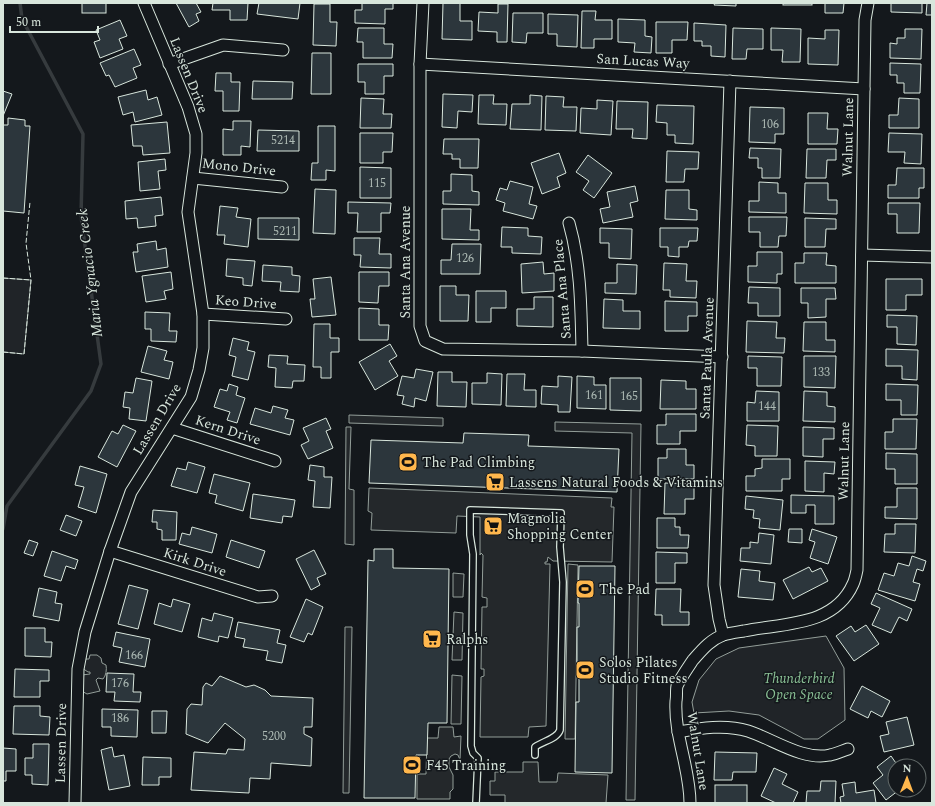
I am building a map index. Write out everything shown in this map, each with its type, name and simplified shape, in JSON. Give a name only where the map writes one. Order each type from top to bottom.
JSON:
[{"type":"street","name":"Lassen Drive","points":[[75,803],[78,669],[85,632],[110,551],[131,492],[191,397],[199,370],[203,348],[203,314],[188,212],[196,153],[196,134],[188,107],[144,3]]},
{"type":"street","name":"Santa Ana Avenue","points":[[423,3],[420,64],[420,326],[425,341],[443,349],[582,351],[722,357]]},
{"type":"street","name":"Walnut Lane","points":[[690,803],[688,777],[678,732],[676,713],[677,686],[690,664],[706,645],[723,635],[758,628],[803,622],[824,616],[838,606],[846,596],[853,585],[858,570],[865,20],[868,3]]},
{"type":"street","points":[[169,64],[223,45],[283,50]]},
{"type":"street","name":"San Lucas Way","points":[[420,64],[864,89]]},
{"type":"street","name":"Santa Paula Avenue","points":[[723,635],[714,585],[730,81]]},
{"type":"street","name":"Mono Drive","points":[[193,178],[282,187]]},
{"type":"street","name":"Santa Ana Place","points":[[569,223],[574,241],[580,291],[582,351]]},
{"type":"street","points":[[862,255],[932,257]]},
{"type":"street","name":"Keo Drive","points":[[203,314],[286,320]]},
{"type":"street","name":"Kern Drive","points":[[172,428],[275,461]]},
{"type":"street","name":"Kirk Drive","points":[[110,551],[258,598],[272,596]]},
{"type":"street","points":[[678,732],[721,726],[747,731],[793,750],[816,756],[829,756],[848,749]]},
{"type":"lane","points":[[476,803],[478,758],[473,753],[471,746],[473,554],[470,535],[470,510],[561,513],[560,547],[562,582],[560,732],[556,736],[537,746],[534,749],[534,755]]},
{"type":"green space","points":[[3,278],[31,280],[24,354],[3,352]]},
{"type":"green space","name":"Thunderbird Open Space","points":[[826,636],[844,668],[845,720],[818,739],[804,739],[759,715],[729,711],[694,713],[692,702],[699,680],[716,659],[739,648]]},
{"type":"green space","points":[[90,655],[97,655],[101,658],[102,663],[106,665],[106,670],[103,679],[98,678],[96,680],[100,691],[87,694],[80,690],[82,675],[90,674],[90,672],[82,668],[86,659],[89,659]]},
{"type":"shaded area","points":[[349,415],[443,418],[443,426],[349,423]]},
{"type":"shaded area","points":[[555,422],[641,424],[635,800],[626,800],[632,433],[555,431]]},
{"type":"shaded area","points":[[346,427],[351,427],[349,489],[354,490],[354,545],[345,544]]},
{"type":"shaded area","points":[[369,488],[612,498],[611,507],[614,507],[612,562],[553,561],[548,557],[547,562],[545,562],[545,564],[550,564],[546,726],[529,727],[528,737],[480,737],[481,677],[484,676],[484,669],[481,669],[482,607],[487,607],[487,598],[482,597],[483,555],[481,553],[480,555],[480,517],[457,516],[456,533],[371,530],[372,513],[368,511]]},
{"type":"shaded area","points":[[568,564],[578,565],[575,739],[565,739]]},
{"type":"shaded area","points":[[453,573],[464,574],[463,597],[453,597]]},
{"type":"shaded area","points":[[454,612],[463,613],[462,660],[452,660]]},
{"type":"shaded area","points":[[345,627],[352,627],[349,793],[343,793]]},
{"type":"shaded area","points":[[452,675],[462,676],[461,724],[451,724]]},
{"type":"shaded area","points":[[439,727],[453,727],[454,737],[461,736],[460,760],[458,755],[455,754],[449,759],[449,767],[453,775],[453,789],[450,792],[450,799],[417,799],[417,774],[426,774],[427,738],[438,738]]},
{"type":"shaded area","points":[[523,762],[538,762],[539,782],[557,782],[558,773],[608,775],[606,803],[505,803],[505,795],[490,795],[490,781],[495,781],[495,772],[523,772]]},
{"type":"building","points":[[82,3],[106,3],[106,13],[82,13]]},
{"type":"building","points":[[176,3],[196,3],[201,12],[196,14],[199,21],[189,27]]},
{"type":"building","points":[[213,3],[248,3],[247,20],[230,20],[230,10],[212,10]]},
{"type":"building","points":[[259,3],[300,3],[298,19],[257,14]]},
{"type":"building","points":[[362,3],[393,3],[393,9],[385,9],[385,24],[355,23],[355,10],[362,10]]},
{"type":"building","points":[[443,3],[460,3],[460,21],[472,21],[472,40],[442,39]]},
{"type":"building","points":[[715,3],[736,3],[736,6],[714,5]]},
{"type":"building","points":[[783,3],[812,3],[812,5],[783,5]]},
{"type":"building","points":[[825,3],[844,3],[843,13],[825,13]]},
{"type":"building","points":[[891,3],[922,3],[922,13],[891,12]]},
{"type":"building","points":[[927,3],[932,3],[932,15],[926,15]]},
{"type":"building","points":[[314,4],[330,4],[330,22],[337,22],[336,46],[313,45]]},
{"type":"building","points":[[498,4],[508,4],[507,42],[497,42],[497,32],[478,31],[479,12],[498,13]]},
{"type":"building","points":[[582,11],[596,11],[595,20],[612,20],[612,39],[594,39],[594,48],[581,48]]},
{"type":"building","points":[[513,13],[543,13],[543,33],[527,33],[526,43],[512,42]]},
{"type":"building","points":[[548,14],[578,15],[577,47],[557,46],[557,34],[548,34]]},
{"type":"building","points":[[618,19],[645,20],[645,36],[652,37],[651,53],[634,52],[635,43],[618,42]]},
{"type":"building","points":[[120,20],[127,36],[119,39],[123,49],[100,58],[94,42],[100,40],[96,30]]},
{"type":"building","points":[[656,22],[688,22],[687,40],[672,40],[672,53],[656,53]]},
{"type":"building","points":[[694,23],[726,25],[725,57],[711,56],[711,46],[702,46],[702,41],[694,41]]},
{"type":"building","points":[[358,28],[384,28],[384,44],[393,44],[392,58],[363,58],[363,42],[357,42]]},
{"type":"building","points":[[733,28],[763,29],[763,49],[747,49],[746,59],[732,59]]},
{"type":"building","points":[[771,28],[801,29],[800,62],[782,62],[783,50],[771,50]]},
{"type":"building","points":[[905,29],[922,29],[921,59],[890,58],[890,43],[897,44],[897,38],[905,38]]},
{"type":"building","points":[[825,30],[839,30],[838,65],[808,64],[808,38],[825,39]]},
{"type":"building","points":[[134,49],[141,65],[133,68],[137,78],[115,87],[109,75],[106,76],[100,63]]},
{"type":"building","points":[[312,53],[331,53],[331,94],[311,94]]},
{"type":"building","points":[[890,63],[921,64],[920,93],[904,93],[904,83],[897,83],[897,75],[890,75]]},
{"type":"building","points":[[358,64],[393,64],[393,76],[384,76],[384,94],[365,94],[365,82],[358,82]]},
{"type":"building","points":[[216,73],[231,73],[231,82],[240,82],[239,111],[223,111],[223,91],[215,91]]},
{"type":"building","points":[[253,81],[293,82],[292,99],[252,99]]},
{"type":"building","points":[[146,90],[148,100],[157,97],[162,115],[135,122],[133,112],[123,115],[118,97]]},
{"type":"building","points":[[3,91],[12,94],[3,116]]},
{"type":"building","points":[[443,94],[473,95],[472,112],[458,111],[457,128],[442,127]]},
{"type":"building","points":[[479,95],[494,95],[493,104],[507,104],[506,125],[478,124]]},
{"type":"building","points":[[530,95],[542,96],[541,130],[510,129],[512,104],[530,104]]},
{"type":"building","points":[[546,96],[564,97],[563,107],[577,107],[576,131],[545,130]]},
{"type":"building","points":[[361,98],[384,99],[383,114],[392,114],[391,128],[360,128]]},
{"type":"building","points":[[899,98],[919,99],[919,128],[889,128],[889,115],[898,115]]},
{"type":"building","points":[[597,100],[613,101],[611,135],[580,133],[581,108],[597,109]]},
{"type":"building","points":[[617,101],[648,102],[647,139],[632,138],[633,129],[616,129]]},
{"type":"building","points":[[657,105],[694,106],[693,144],[675,143],[675,135],[667,135],[667,123],[656,122]]},
{"type":"building","points":[[750,107],[784,108],[784,134],[775,134],[775,143],[749,142]]},
{"type":"building","points":[[808,113],[828,113],[827,129],[838,129],[837,144],[808,144]]},
{"type":"building","points":[[8,118],[25,120],[25,126],[30,126],[24,213],[3,211],[3,125],[8,125]]},
{"type":"building","points":[[233,121],[251,121],[250,147],[241,146],[241,155],[223,155],[223,129],[233,130]]},
{"type":"building","points":[[167,122],[170,153],[143,155],[142,146],[133,146],[131,125]]},
{"type":"building","points":[[318,126],[335,126],[335,171],[326,170],[326,180],[311,180],[312,163],[318,163]]},
{"type":"building","points":[[258,130],[299,131],[299,151],[257,151]]},
{"type":"building","points":[[360,133],[393,133],[392,152],[383,152],[383,163],[360,163]]},
{"type":"building","points":[[889,133],[922,134],[921,164],[904,163],[905,152],[888,152]]},
{"type":"building","points":[[444,139],[479,139],[478,168],[460,168],[460,159],[452,159],[452,154],[443,154]]},
{"type":"building","points":[[750,148],[781,149],[780,178],[762,178],[762,168],[758,168],[758,158],[749,158]]},
{"type":"building","points":[[807,149],[836,149],[836,160],[827,160],[826,178],[806,178]]},
{"type":"building","points":[[667,151],[699,152],[698,169],[685,169],[684,182],[666,182]]},
{"type":"building","points":[[559,153],[566,173],[557,177],[560,187],[542,194],[531,163]]},
{"type":"building","points":[[588,155],[612,173],[594,198],[583,190],[589,181],[576,172]]},
{"type":"building","points":[[165,159],[166,170],[158,171],[160,189],[140,191],[138,162]]},
{"type":"building","points":[[360,167],[391,168],[391,198],[360,198]]},
{"type":"building","points":[[897,168],[924,168],[924,188],[919,188],[919,198],[888,198],[888,185],[896,185]]},
{"type":"building","points":[[451,174],[472,175],[472,191],[479,192],[479,205],[443,204],[443,191],[451,191]]},
{"type":"building","points":[[510,181],[533,187],[529,204],[537,206],[533,219],[503,211],[505,203],[496,200],[500,188],[507,190]]},
{"type":"building","points":[[759,182],[778,183],[778,193],[786,193],[786,213],[749,212],[749,201],[759,201]]},
{"type":"building","points":[[805,183],[828,183],[828,200],[837,200],[837,214],[804,213]]},
{"type":"building","points":[[635,186],[638,201],[630,203],[633,217],[603,223],[600,209],[610,207],[607,192]]},
{"type":"building","points":[[315,189],[336,190],[335,234],[313,233]]},
{"type":"building","points":[[666,190],[689,190],[689,209],[697,210],[697,220],[665,219]]},
{"type":"building","points":[[161,197],[163,215],[155,216],[156,226],[138,228],[137,218],[126,219],[125,201]]},
{"type":"building","points":[[348,202],[391,203],[390,213],[381,213],[381,232],[357,232],[358,213],[348,213]]},
{"type":"building","points":[[888,203],[920,203],[919,233],[897,233],[897,214],[888,214]]},
{"type":"building","points":[[220,206],[238,208],[236,217],[251,219],[248,247],[224,244],[225,235],[217,235]]},
{"type":"building","points":[[442,209],[471,209],[470,230],[479,230],[479,240],[442,239]]},
{"type":"building","points":[[749,217],[787,217],[786,236],[779,236],[778,247],[760,247],[760,232],[749,232]]},
{"type":"building","points":[[258,218],[299,218],[299,240],[258,239]]},
{"type":"building","points":[[805,218],[836,219],[836,229],[826,229],[825,247],[805,247]]},
{"type":"building","points":[[502,227],[528,228],[528,236],[542,237],[541,254],[512,253],[512,247],[501,247]]},
{"type":"building","points":[[600,228],[632,229],[631,259],[609,258],[609,243],[600,243]]},
{"type":"building","points":[[660,228],[698,228],[697,241],[689,241],[688,247],[679,247],[679,257],[668,256],[668,247],[660,247]]},
{"type":"building","points":[[354,238],[380,238],[379,254],[391,254],[391,268],[360,267],[361,255],[354,255]]},
{"type":"building","points":[[156,241],[157,250],[166,248],[168,267],[136,272],[133,252],[138,252],[137,244]]},
{"type":"building","points":[[452,244],[481,244],[480,274],[441,274],[441,260],[451,260]]},
{"type":"building","points":[[757,252],[782,252],[782,274],[777,274],[777,283],[748,282],[748,266],[757,266]]},
{"type":"building","points":[[804,253],[827,253],[826,265],[836,266],[836,283],[795,283],[795,263],[804,263]]},
{"type":"building","points":[[227,259],[255,261],[252,286],[243,285],[243,278],[226,276]]},
{"type":"building","points":[[543,262],[544,274],[554,273],[554,291],[522,293],[521,264]]},
{"type":"building","points":[[664,263],[687,264],[686,281],[697,281],[696,298],[670,297],[670,290],[663,290]]},
{"type":"building","points":[[617,264],[637,265],[636,294],[605,293],[605,283],[617,283]]},
{"type":"building","points":[[263,265],[292,267],[292,275],[300,276],[299,292],[280,291],[281,282],[262,281]]},
{"type":"building","points":[[171,272],[173,289],[164,291],[166,299],[146,302],[142,276]]},
{"type":"building","points":[[359,272],[389,272],[389,286],[379,286],[378,303],[359,302]]},
{"type":"building","points":[[331,277],[336,315],[312,317],[310,299],[315,299],[313,279]]},
{"type":"building","points":[[886,279],[922,279],[922,295],[906,295],[906,310],[886,310]]},
{"type":"building","points":[[440,286],[456,286],[456,295],[469,295],[468,321],[440,321]]},
{"type":"building","points":[[749,287],[780,288],[780,316],[758,316],[758,303],[748,303]]},
{"type":"building","points":[[801,288],[835,288],[836,299],[826,299],[826,317],[808,318],[808,303],[801,303]]},
{"type":"building","points":[[476,291],[506,291],[506,308],[491,308],[491,322],[476,322]]},
{"type":"building","points":[[534,297],[553,297],[553,327],[517,326],[517,309],[534,309]]},
{"type":"building","points":[[604,299],[623,300],[623,311],[640,311],[640,329],[603,328]]},
{"type":"building","points":[[665,301],[697,302],[697,316],[688,316],[688,331],[665,331]]},
{"type":"building","points":[[359,308],[379,309],[379,325],[389,325],[388,340],[359,340]]},
{"type":"building","points":[[145,312],[170,313],[169,331],[177,331],[176,342],[151,341],[151,329],[145,329]]},
{"type":"building","points":[[887,315],[917,316],[916,345],[897,344],[897,327],[887,327]]},
{"type":"building","points":[[747,321],[777,322],[776,338],[785,338],[784,353],[746,352]]},
{"type":"building","points":[[804,322],[826,322],[826,340],[835,340],[835,352],[803,351]]},
{"type":"building","points":[[314,324],[330,324],[330,338],[339,338],[339,352],[331,352],[331,378],[321,378],[321,367],[313,367]]},
{"type":"building","points":[[233,338],[249,342],[247,350],[255,352],[248,380],[232,376],[236,357],[229,355]]},
{"type":"building","points":[[390,344],[397,356],[389,361],[398,376],[375,390],[359,362]]},
{"type":"building","points":[[148,346],[167,351],[164,360],[173,362],[169,379],[141,372]]},
{"type":"building","points":[[886,349],[918,350],[917,380],[902,379],[902,366],[886,366]]},
{"type":"building","points":[[269,355],[288,356],[287,364],[305,365],[304,381],[293,381],[292,388],[275,387],[276,368],[268,367]]},
{"type":"building","points":[[748,356],[782,357],[781,386],[757,386],[757,368],[748,368]]},
{"type":"building","points":[[804,356],[836,356],[835,388],[804,387]]},
{"type":"building","points":[[416,369],[433,372],[426,401],[415,398],[414,407],[402,404],[404,396],[397,395],[402,376],[414,378]]},
{"type":"building","points":[[438,372],[452,372],[452,382],[467,382],[466,407],[437,406]]},
{"type":"building","points":[[487,373],[502,374],[501,405],[472,404],[472,383],[487,383]]},
{"type":"building","points":[[507,374],[525,374],[524,390],[536,390],[536,407],[506,406]]},
{"type":"building","points":[[558,376],[572,377],[570,412],[558,412],[558,405],[541,404],[542,386],[558,387]]},
{"type":"building","points":[[577,376],[594,377],[594,385],[606,385],[606,409],[577,408]]},
{"type":"building","points":[[136,378],[152,381],[146,421],[129,419],[130,408],[123,407],[125,392],[133,393]]},
{"type":"building","points":[[610,378],[641,378],[641,411],[610,410]]},
{"type":"building","points":[[661,380],[686,381],[686,389],[696,389],[696,409],[660,409]]},
{"type":"building","points":[[229,384],[238,387],[236,395],[245,398],[237,423],[227,420],[230,412],[214,407],[220,389],[227,391]]},
{"type":"building","points":[[886,384],[918,385],[917,415],[901,415],[901,400],[886,400]]},
{"type":"building","points":[[756,391],[779,392],[779,421],[747,421],[747,402],[755,403]]},
{"type":"building","points":[[804,391],[827,392],[827,406],[835,407],[835,422],[803,421]]},
{"type":"building","points":[[273,406],[288,410],[285,418],[294,420],[290,435],[250,424],[255,408],[271,413]]},
{"type":"building","points":[[666,414],[696,414],[696,431],[680,431],[680,444],[657,444],[657,425],[666,425]]},
{"type":"building","points":[[326,418],[331,429],[326,431],[333,448],[308,459],[301,445],[309,441],[303,428]]},
{"type":"building","points":[[893,419],[917,419],[916,449],[885,449],[885,432],[893,432]]},
{"type":"building","points":[[123,425],[136,431],[117,467],[98,457],[112,431],[118,434]]},
{"type":"building","points":[[747,425],[778,426],[777,456],[755,456],[755,446],[746,445]]},
{"type":"building","points":[[803,427],[834,428],[834,439],[823,439],[823,457],[803,456]]},
{"type":"building","points":[[464,433],[529,435],[528,446],[619,449],[617,492],[369,483],[371,440],[463,443]]},
{"type":"building","points":[[667,449],[686,449],[686,465],[694,465],[694,479],[658,479],[658,458],[667,458]]},
{"type":"building","points":[[886,453],[917,454],[917,484],[895,484],[895,469],[886,469]]},
{"type":"building","points":[[762,459],[790,459],[790,479],[782,479],[782,491],[746,491],[746,476],[755,476],[755,469],[762,468]]},
{"type":"building","points":[[805,461],[835,462],[834,474],[824,473],[824,492],[805,491]]},
{"type":"building","points":[[188,462],[205,467],[197,493],[171,486],[177,468],[186,470]]},
{"type":"building","points":[[310,465],[324,467],[324,477],[332,477],[330,508],[313,507],[315,481],[308,480]]},
{"type":"building","points":[[80,466],[107,474],[96,513],[78,507],[84,487],[75,485]]},
{"type":"building","points":[[214,474],[250,483],[243,511],[215,503],[217,495],[209,493]]},
{"type":"building","points":[[665,483],[694,484],[694,499],[685,499],[685,514],[664,514]]},
{"type":"building","points":[[897,488],[917,488],[917,519],[885,518],[885,507],[897,507]]},
{"type":"building","points":[[253,494],[295,500],[292,517],[283,516],[282,523],[250,518]]},
{"type":"building","points":[[791,495],[834,496],[834,524],[815,524],[815,505],[806,505],[806,513],[791,513]]},
{"type":"building","points":[[746,496],[783,500],[780,530],[759,528],[760,519],[753,518],[754,510],[745,509]]},
{"type":"building","points":[[153,510],[177,512],[176,540],[162,540],[162,530],[157,529],[157,522],[152,522]]},
{"type":"building","points":[[66,515],[82,521],[76,536],[60,530]]},
{"type":"building","points":[[657,518],[675,518],[675,527],[680,527],[680,535],[689,535],[688,548],[657,548]]},
{"type":"building","points":[[895,524],[916,524],[915,553],[884,552],[885,534],[895,534]]},
{"type":"building","points":[[192,527],[217,534],[212,553],[179,544],[182,533],[190,535]]},
{"type":"building","points":[[789,529],[802,529],[802,543],[788,542]]},
{"type":"building","points":[[812,529],[837,537],[828,564],[810,558],[815,542],[809,540]]},
{"type":"building","points":[[759,533],[774,535],[771,564],[740,561],[741,548],[750,548],[750,542],[758,543]]},
{"type":"building","points":[[29,540],[38,543],[33,556],[24,553]]},
{"type":"building","points":[[231,540],[265,551],[259,568],[226,557]]},
{"type":"building","points":[[374,549],[393,549],[393,568],[449,569],[447,723],[428,723],[427,755],[416,755],[415,798],[364,798],[368,560],[374,561]]},
{"type":"building","points":[[314,550],[326,574],[317,578],[320,585],[311,590],[296,559]]},
{"type":"building","points":[[52,551],[78,560],[75,569],[66,566],[61,581],[44,576]]},
{"type":"building","points":[[656,552],[687,553],[687,563],[675,563],[675,583],[656,583]]},
{"type":"building","points":[[912,556],[926,561],[923,571],[917,569],[913,582],[920,584],[915,601],[878,590],[884,573],[894,576],[898,563],[909,566]]},
{"type":"building","points":[[579,566],[615,566],[612,773],[575,772],[576,702],[579,702],[577,627],[579,627]]},
{"type":"building","points":[[809,567],[812,572],[821,568],[828,581],[793,599],[783,580]]},
{"type":"building","points":[[741,569],[760,571],[759,581],[775,583],[773,600],[738,597]]},
{"type":"building","points":[[129,585],[148,590],[138,629],[118,624]]},
{"type":"building","points":[[39,588],[57,592],[55,603],[62,604],[59,621],[33,616]]},
{"type":"building","points":[[656,589],[681,589],[680,612],[689,612],[689,625],[662,625],[662,615],[655,615]]},
{"type":"building","points":[[876,593],[912,609],[907,621],[899,617],[891,633],[872,625],[880,608],[871,604]]},
{"type":"building","points":[[173,599],[190,604],[182,632],[154,624],[159,603],[171,607]]},
{"type":"building","points":[[306,599],[323,607],[312,635],[308,633],[304,642],[290,637]]},
{"type":"building","points":[[214,613],[233,618],[228,638],[219,636],[218,642],[198,637],[202,618],[212,621]]},
{"type":"building","points":[[238,622],[280,630],[277,643],[286,645],[282,663],[266,660],[268,651],[243,647],[245,639],[235,637]]},
{"type":"building","points":[[866,625],[879,644],[854,661],[836,636],[851,626],[855,632]]},
{"type":"building","points":[[25,628],[45,628],[45,642],[52,642],[51,657],[25,656]]},
{"type":"building","points":[[116,632],[150,639],[145,667],[119,662],[122,648],[113,646]]},
{"type":"building","points":[[15,669],[49,670],[49,681],[40,681],[40,697],[14,697]]},
{"type":"building","points":[[107,673],[134,674],[133,692],[141,692],[140,702],[114,701],[115,692],[106,692]]},
{"type":"building","points":[[220,676],[246,687],[254,685],[265,690],[271,696],[313,698],[312,727],[304,727],[304,734],[312,738],[311,766],[271,763],[270,779],[250,778],[249,793],[191,790],[194,752],[226,754],[228,749],[244,750],[245,739],[225,723],[208,743],[186,734],[187,709],[191,704],[202,705],[203,687],[206,683],[212,686]]},
{"type":"building","points":[[862,686],[890,701],[882,717],[871,711],[868,718],[850,709]]},
{"type":"building","points":[[14,706],[40,706],[40,716],[50,717],[49,735],[13,734]]},
{"type":"building","points":[[102,709],[138,710],[137,737],[111,736],[111,727],[102,727]]},
{"type":"building","points":[[152,711],[167,711],[166,733],[152,733]]},
{"type":"building","points":[[907,717],[914,745],[884,752],[880,736],[889,734],[886,722]]},
{"type":"building","points":[[33,744],[49,744],[48,785],[32,784],[32,775],[25,775],[25,758],[33,758]]},
{"type":"building","points":[[112,747],[114,757],[124,755],[130,786],[109,790],[101,750]]},
{"type":"building","points":[[3,748],[16,749],[16,771],[6,771],[6,781],[3,781]]},
{"type":"building","points":[[715,752],[757,753],[756,772],[733,772],[732,780],[714,780]]},
{"type":"building","points":[[143,757],[171,758],[171,777],[159,777],[159,785],[142,785]]},
{"type":"building","points":[[887,759],[887,798],[889,798],[886,800],[873,783],[883,775],[877,767]]},
{"type":"building","points":[[774,768],[787,774],[782,784],[798,792],[793,803],[776,803],[761,796]]},
{"type":"building","points":[[821,781],[836,781],[835,803],[806,803],[807,791],[820,791]]},
{"type":"building","points":[[855,782],[856,793],[874,790],[876,803],[841,803],[840,797],[844,796],[842,784]]},
{"type":"building","points":[[715,785],[747,785],[747,803],[715,803]]},
{"type":"waterway","name":"Maria Ygnacio Creek","points":[[3,529],[7,506],[91,391],[101,364],[81,216],[83,134],[22,19],[20,3]]},
{"type":"fence","points":[[3,352],[24,354],[31,280],[26,243],[30,202]]},
{"type":"fence","points":[[3,278],[31,280]]},
{"type":"place","name":"The Pad Climbing","points":[[408,462]]},
{"type":"place","name":"Lassens Natural Foods & Vitamins","points":[[495,482]]},
{"type":"place","name":"Magnolia Shopping Center","points":[[493,526]]},
{"type":"place","name":"The Pad","points":[[585,589]]},
{"type":"place","name":"Ralphs","points":[[432,639]]},
{"type":"place","name":"Solos Pilates Studio Fitness","points":[[585,670]]},
{"type":"place","name":"F45 Training","points":[[412,765]]}]
